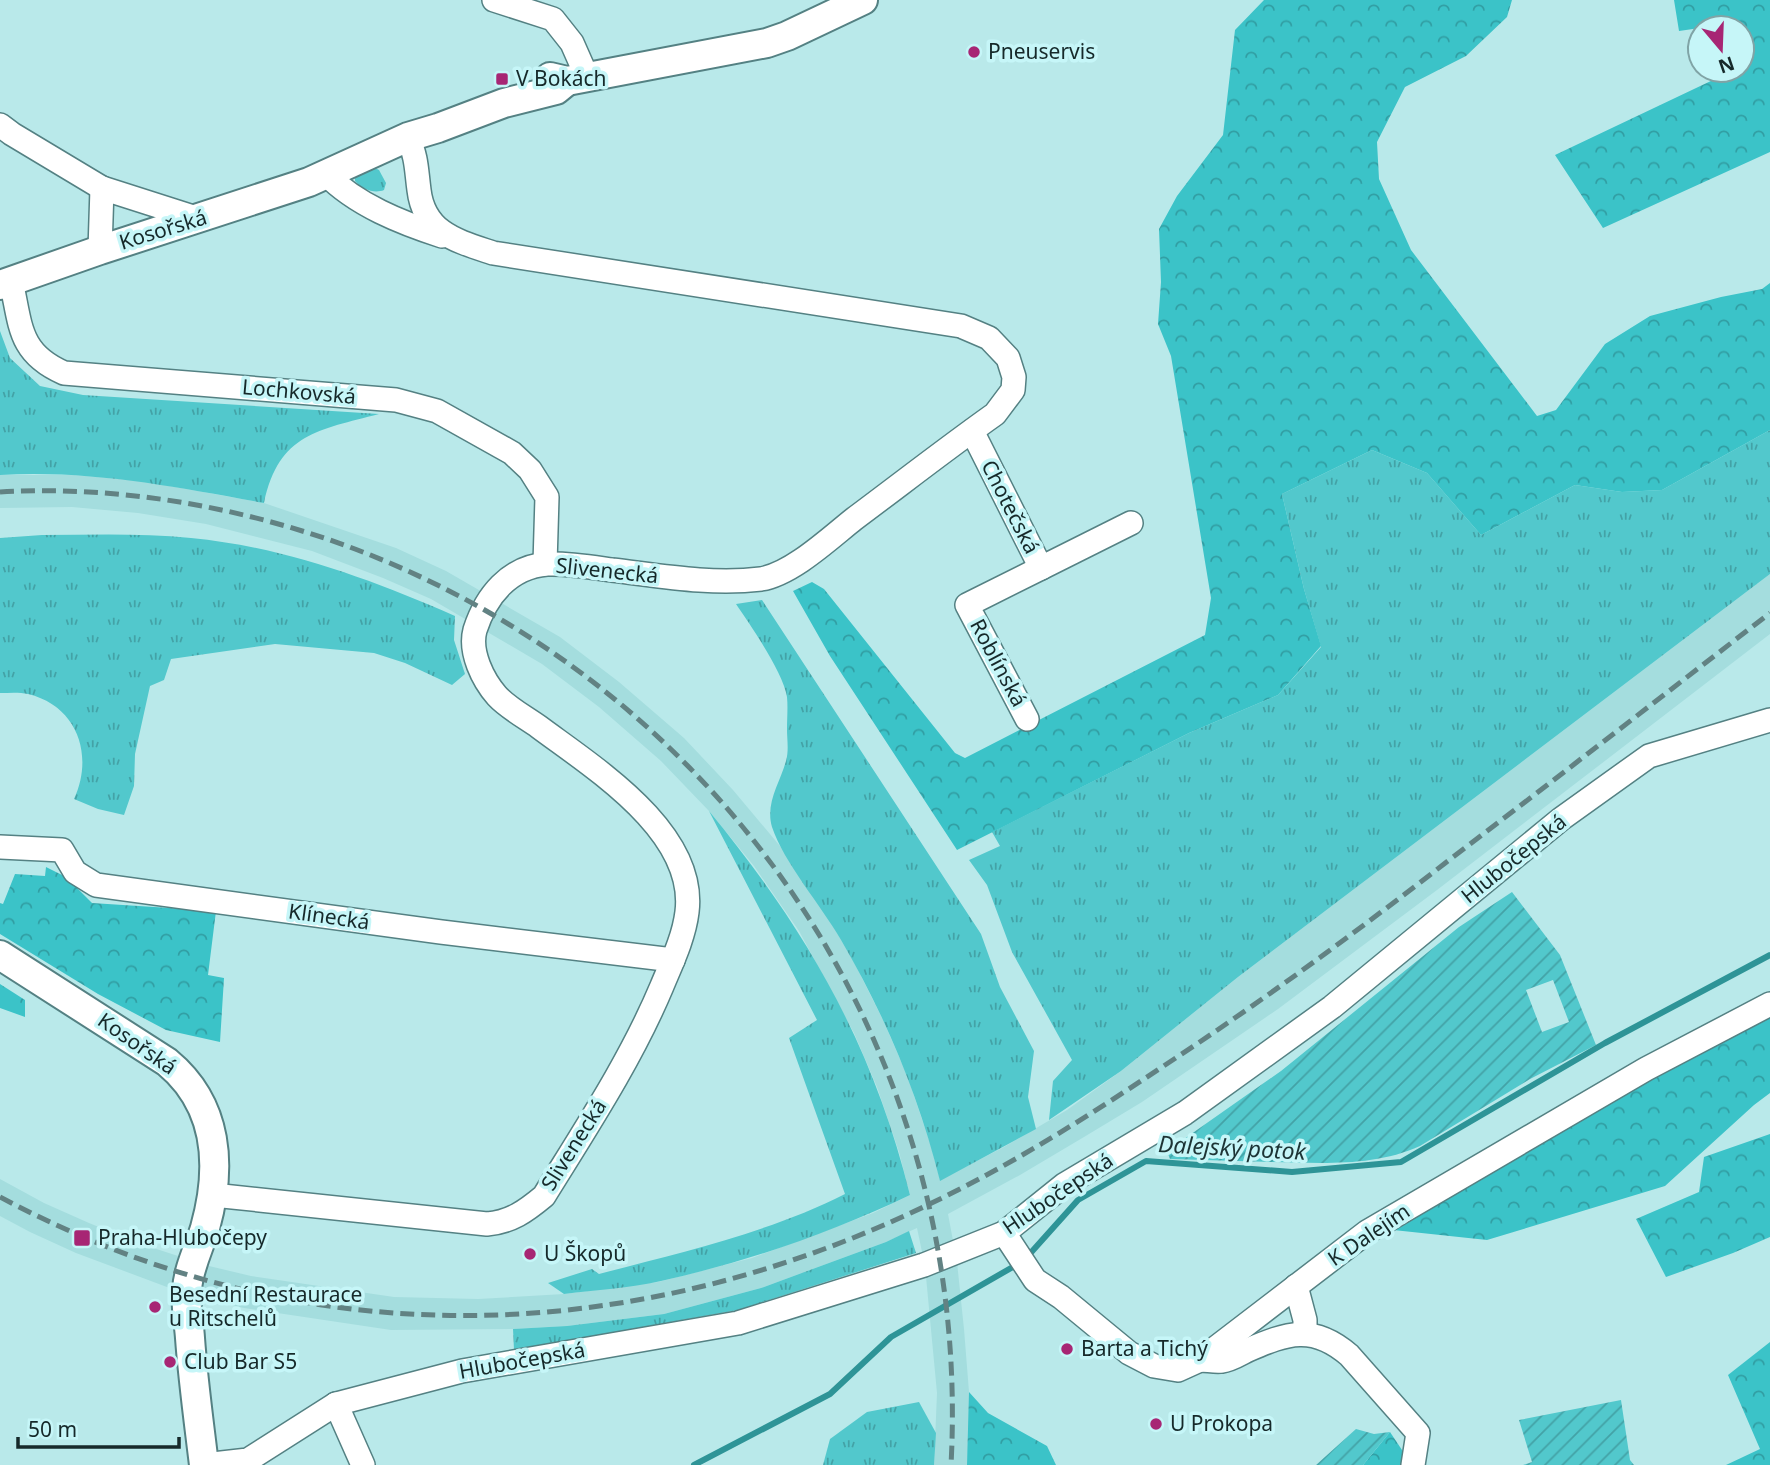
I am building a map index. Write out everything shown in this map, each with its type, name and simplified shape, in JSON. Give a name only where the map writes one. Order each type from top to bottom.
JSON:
[{"type":"street","points":[[494,0],[553,19],[572,43],[577,79]]},
{"type":"street","points":[[408,136],[505,103],[556,90],[577,79],[766,43],[787,36],[863,0]]},
{"type":"street","points":[[0,125],[102,188],[199,219]]},
{"type":"street","name":"Kosořská","points":[[6,283],[326,174],[408,136]]},
{"type":"street","name":"Slivenecká","points":[[213,1195],[487,1224],[522,1214],[544,1196],[643,1029],[673,960],[687,910],[687,884],[664,833],[642,808],[498,698],[485,680],[475,657],[473,639],[494,590],[514,575],[545,564],[692,580],[766,578],[805,557],[995,414],[1013,390],[1014,377],[1008,358],[989,338],[961,326],[506,256],[453,240],[428,220],[419,193],[417,158],[408,136]]},
{"type":"street","points":[[326,174],[339,187],[362,201],[411,226],[453,240]]},
{"type":"street","points":[[100,250],[102,188]]},
{"type":"street","name":"Lochkovská","points":[[6,283],[29,348],[46,365],[64,373],[396,400],[437,411],[512,453],[530,470],[547,498],[545,564]]},
{"type":"street","name":"Chotečská","points":[[972,431],[1041,568],[1131,523]]},
{"type":"street","name":"Roblínská","points":[[1027,719],[967,606],[1041,568]]},
{"type":"street","name":"Hlubočepská","points":[[204,1465],[248,1460],[336,1404],[462,1371],[738,1323],[924,1265],[1004,1233],[1064,1185],[1185,1113],[1332,1007],[1561,819],[1649,756],[1770,720]]},
{"type":"street","name":"Klínecká","points":[[0,847],[62,850],[75,872],[96,885],[673,960]]},
{"type":"street","name":"Kosořská","points":[[0,955],[182,1074],[196,1093],[209,1121],[214,1148],[213,1195],[186,1292],[204,1465]]},
{"type":"street","name":"K Dalejím","points":[[1004,1233],[1035,1280],[1061,1297],[1129,1353],[1154,1366],[1178,1370],[1200,1360],[1371,1229],[1647,1069],[1770,1004]]},
{"type":"street","points":[[1296,1286],[1305,1320],[1305,1334]]},
{"type":"street","points":[[1200,1360],[1222,1361],[1277,1337],[1305,1334],[1336,1343],[1418,1433],[1413,1465]]},
{"type":"street","points":[[336,1404],[363,1465]]},
{"type":"shaded area","points":[[0,475],[74,475],[142,481],[264,503],[396,548],[446,571],[560,637],[619,682],[684,738],[780,846],[826,914],[883,1020],[907,1075],[940,1180],[1067,1110],[1121,1071],[1238,977],[1770,574],[1770,634],[1278,1009],[1142,1102],[1020,1175],[948,1214],[957,1262],[964,1329],[969,1434],[967,1465],[934,1465],[937,1393],[925,1266],[917,1228],[761,1288],[664,1314],[567,1326],[391,1330],[244,1308],[183,1293],[76,1253],[0,1216],[0,1179],[89,1223],[138,1243],[209,1266],[251,1276],[394,1297],[478,1299],[564,1294],[658,1282],[752,1258],[873,1213],[910,1195],[877,1087],[854,1033],[799,931],[754,866],[709,811],[661,761],[599,707],[542,664],[431,599],[383,578],[312,551],[206,524],[138,513],[72,507],[0,508]]},
{"type":"green space","points":[[1264,0],[1512,0],[1507,17],[1466,56],[1405,87],[1377,142],[1379,179],[1411,250],[1537,416],[1556,410],[1605,344],[1650,316],[1762,289],[1770,283],[1770,430],[1662,490],[1622,492],[1575,485],[1481,535],[1427,473],[1372,450],[1282,494],[1304,589],[1321,646],[1278,695],[1189,733],[957,850],[830,656],[793,591],[812,582],[824,589],[955,753],[965,758],[1205,635],[1211,598],[1171,356],[1158,324],[1161,282],[1159,229],[1177,196],[1223,135],[1235,30]]},
{"type":"green space","points":[[1674,0],[1770,0],[1770,152],[1603,228],[1555,155],[1705,84],[1756,84],[1756,14],[1686,14],[1686,30],[1679,31]]},
{"type":"green space","points":[[373,167],[379,170],[386,183],[384,190],[368,190],[355,181],[355,175]]},
{"type":"green space","points":[[0,331],[10,358],[40,386],[83,395],[379,414],[320,431],[291,448],[271,480],[264,503],[101,477],[0,475]]},
{"type":"green space","points":[[1770,430],[1770,574],[1238,977],[1121,1071],[1049,1120],[1053,1081],[1072,1060],[1012,952],[987,885],[969,860],[1000,846],[992,832],[1189,733],[1278,695],[1321,647],[1304,589],[1282,494],[1372,450],[1427,473],[1481,535],[1575,485],[1622,492],[1662,490]]},
{"type":"green space","points":[[42,535],[191,538],[260,549],[326,566],[455,616],[454,640],[465,674],[452,685],[405,663],[374,653],[275,644],[171,659],[164,680],[150,686],[135,754],[134,786],[124,815],[98,809],[74,799],[82,766],[77,735],[70,721],[59,709],[45,700],[25,693],[0,693],[0,538]]},
{"type":"green space","points":[[762,600],[981,934],[1000,987],[1034,1051],[1028,1097],[1036,1129],[940,1181],[911,1087],[872,997],[841,940],[785,855],[772,827],[770,810],[787,753],[787,697],[773,662],[736,604]]},
{"type":"green space","points":[[709,811],[777,900],[832,991],[877,1088],[910,1195],[819,1234],[725,1265],[649,1283],[564,1294],[548,1283],[592,1269],[599,1274],[755,1231],[845,1194],[789,1038],[817,1020]]},
{"type":"green space","points":[[46,867],[66,877],[92,903],[216,911],[208,975],[224,978],[220,1042],[166,1030],[98,994],[0,934],[0,903],[3,904],[15,874],[45,876]]},
{"type":"green space","points":[[1512,892],[1560,955],[1596,1045],[1530,1079],[1420,1146],[1384,1158],[1328,1163],[1170,1159],[1167,1151],[1281,1071],[1459,927]],"holes":[[[1553,980],[1569,1022],[1542,1032],[1526,990]]]},
{"type":"green space","points":[[0,984],[25,1000],[25,1017],[0,1008]]},
{"type":"green space","points":[[1770,1017],[1770,1093],[1665,1186],[1487,1240],[1384,1229],[1702,1052]]},
{"type":"green space","points":[[1770,1134],[1770,1237],[1666,1277],[1636,1219],[1699,1192],[1704,1157]]},
{"type":"green space","points":[[909,1231],[916,1253],[738,1310],[514,1350],[513,1329],[567,1326],[664,1314],[761,1288]]},
{"type":"green space","points":[[1770,1342],[1770,1465],[1726,1465],[1760,1449],[1728,1375]]},
{"type":"green space","points":[[969,1392],[988,1413],[1047,1446],[1056,1465],[967,1465]]},
{"type":"green space","points":[[1621,1400],[1630,1460],[1634,1465],[1523,1465],[1532,1462],[1519,1420]]},
{"type":"green space","points":[[919,1402],[936,1433],[934,1465],[823,1465],[830,1439],[867,1412]]},
{"type":"green space","points":[[1356,1429],[1374,1434],[1390,1432],[1363,1465],[1316,1465]]},
{"type":"green space","points":[[1390,1432],[1402,1450],[1403,1465],[1363,1465]]},
{"type":"waterway","name":"Dalejský potok","points":[[1027,1257],[1078,1200],[1146,1161],[1292,1172],[1401,1162],[1605,1043],[1770,955]]},
{"type":"waterway","name":"Dalejský potok","points":[[694,1465],[830,1394],[891,1337],[1018,1264]]},
{"type":"railway","points":[[0,492],[90,492],[180,502],[269,521],[355,549],[490,613],[611,696],[715,795],[803,909],[872,1035],[920,1171],[947,1315],[951,1465]]},
{"type":"railway","points":[[0,1197],[116,1250],[233,1287],[352,1309],[471,1316],[591,1307],[710,1284],[828,1248],[944,1197],[1000,1168],[1196,1045],[1374,917],[1770,613]]},
{"type":"place","name":"Pneuservis","points":[[974,52]]},
{"type":"place","name":"V Bokách","points":[[502,79]]},
{"type":"place","name":"Praha-Hlubočepy","points":[[82,1238]]},
{"type":"place","name":"U Škopů","points":[[530,1254]]},
{"type":"place","name":"Besední Restaurace u Ritschelů","points":[[155,1307]]},
{"type":"place","name":"Barta a Tichý","points":[[1067,1349]]},
{"type":"place","name":"Club Bar S5","points":[[170,1362]]},
{"type":"place","name":"U Prokopa","points":[[1156,1424]]}]
